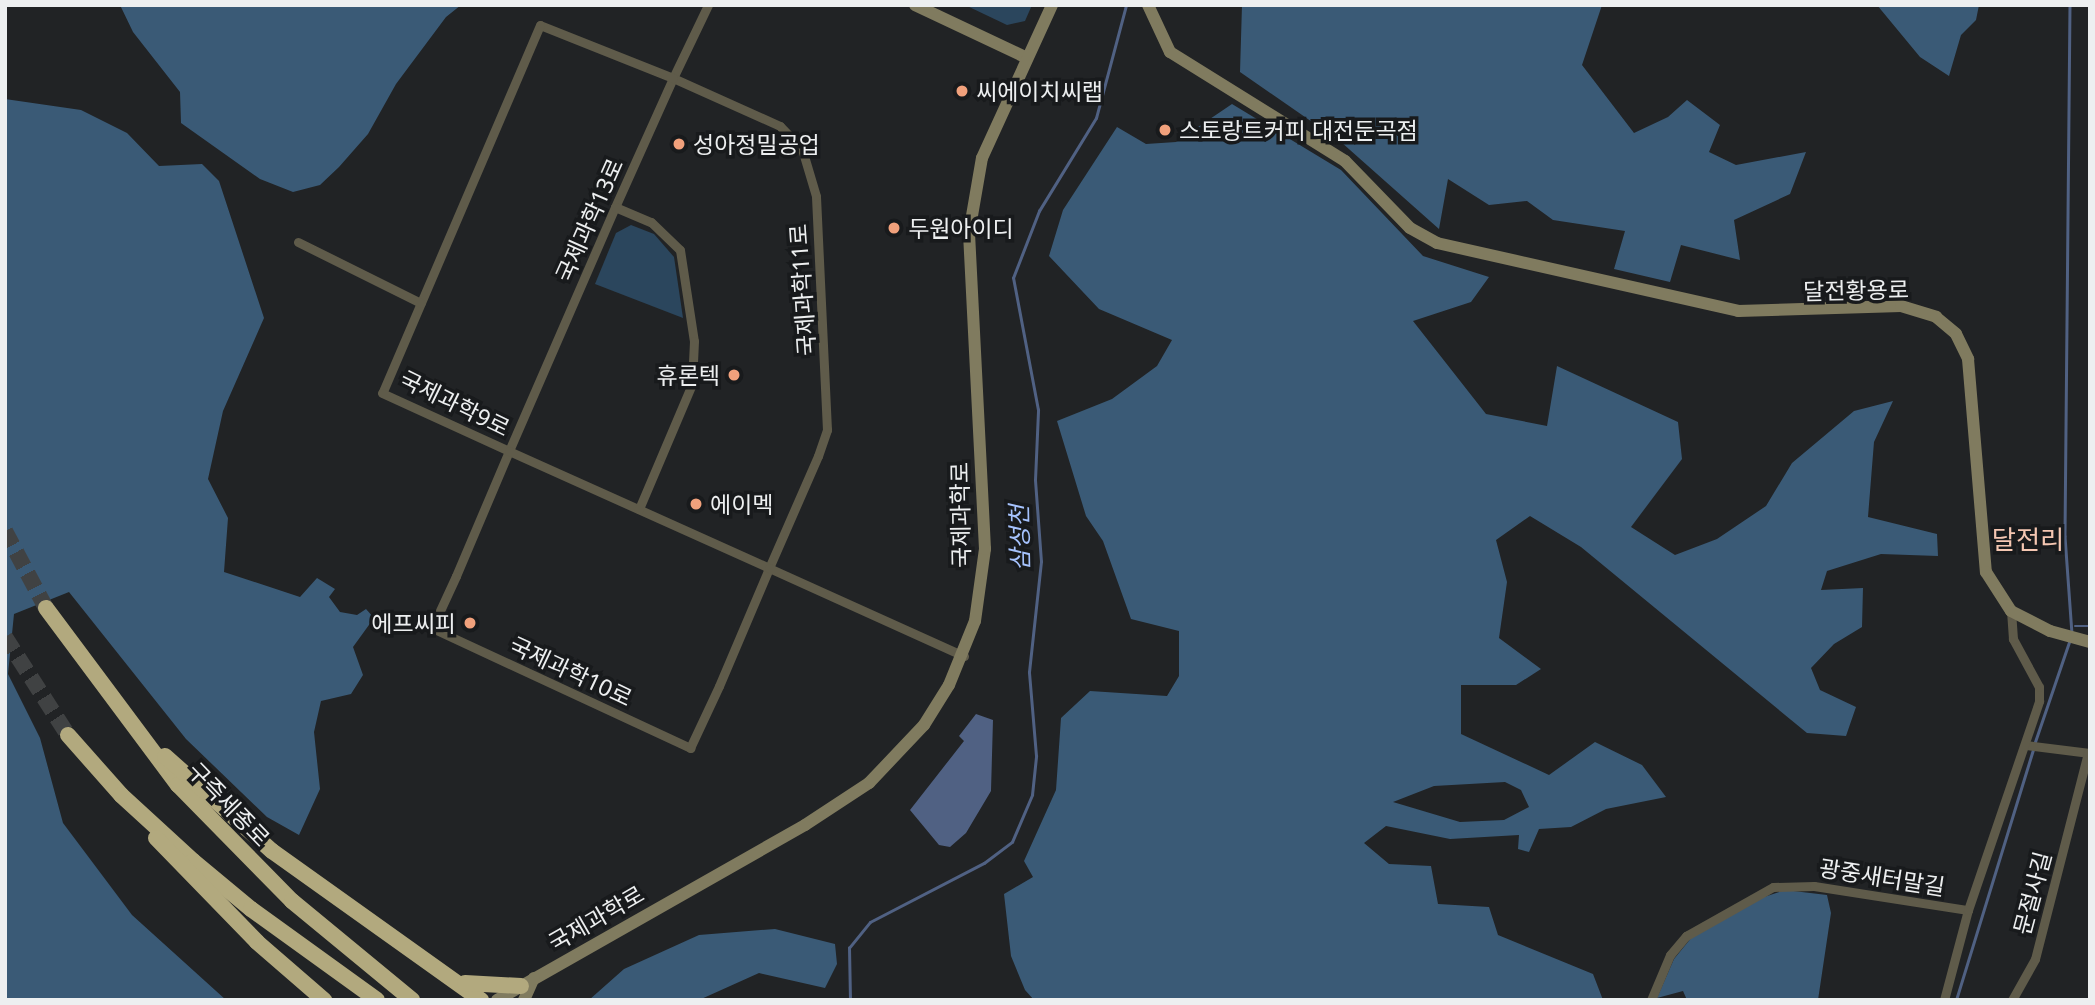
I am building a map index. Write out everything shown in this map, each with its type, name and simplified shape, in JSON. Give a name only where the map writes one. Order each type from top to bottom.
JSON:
[{"type":"highway","name":"구즉세종로","points":[[46,608],[178,785],[292,901],[412,1000]]},
{"type":"highway","points":[[136,730],[231,819],[481,1000]]},
{"type":"highway","points":[[68,735],[214,900],[324,1000]]},
{"type":"highway","points":[[121,795],[251,909],[377,1000]]},
{"type":"highway","points":[[448,976],[485,988],[526,988]]},
{"type":"street","name":"국제과학13로","points":[[509,451],[615,207],[708,5]]},
{"type":"street","points":[[915,5],[1027,58]]},
{"type":"street","name":"국제과학로","points":[[496,1000],[526,988],[805,825],[869,783],[924,725],[964,656],[975,621],[985,549],[969,233],[982,158],[1052,5]]},
{"type":"street","name":"달전황용로","points":[[1148,5],[1170,52],[1345,161],[1394,212],[1437,243],[1738,312],[1901,306],[1936,317],[1956,334],[1968,359],[1986,572],[2011,611]]},
{"type":"street","name":"국제과학9로","points":[[673,78],[540,25],[383,393],[964,656]]},
{"type":"street","name":"국제과학11로","points":[[673,78],[780,126],[802,149],[814,181],[827,430],[769,568]]},
{"type":"street","points":[[615,207],[651,222],[680,250],[694,341],[692,384],[639,509]]},
{"type":"street","points":[[298,243],[421,303]]},
{"type":"street","name":"국제과학10로","points":[[509,451],[432,628],[690,748],[769,568]]},
{"type":"street","points":[[2011,611],[2061,635],[2084,641]]},
{"type":"street","name":"광중새터말길","points":[[1651,1000],[1671,955],[1686,936],[1773,887],[1814,886],[1968,909],[2026,746],[2039,687],[2013,639],[2011,611]]},
{"type":"street","points":[[2026,746],[2089,753]]},
{"type":"street","name":"문절사길","points":[[2012,1000],[2035,959],[2085,792],[2089,753]]},
{"type":"street","points":[[1944,1000],[1968,909]]},
{"type":"shaded area","points":[[120,5],[461,5],[446,17],[396,84],[368,134],[339,167],[320,185],[293,192],[260,179],[181,123],[180,92],[133,32]]},
{"type":"shaded area","points":[[965,5],[1032,5],[1025,21],[1007,25]]},
{"type":"shaded area","points":[[1242,5],[1602,5],[1582,65],[1634,133],[1668,117],[1687,100],[1720,125],[1709,152],[1736,165],[1806,152],[1790,194],[1734,220],[1740,260],[1681,245],[1670,282],[1614,269],[1625,231],[1553,220],[1527,201],[1489,205],[1448,179],[1439,229],[1341,142],[1240,72]]},
{"type":"shaded area","points":[[1877,5],[1979,5],[1976,20],[1961,35],[1949,76],[1920,57]]},
{"type":"shaded area","points":[[5,99],[81,110],[127,133],[159,166],[202,164],[219,181],[264,318],[223,411],[208,479],[228,518],[224,572],[300,597],[317,578],[335,589],[329,597],[340,612],[357,615],[366,609],[374,618],[353,647],[363,675],[351,694],[321,701],[314,732],[320,789],[299,835],[267,817],[186,739],[69,592],[14,614],[8,674],[40,738],[63,823],[132,915],[226,1000],[5,1000]]},
{"type":"shaded area","points":[[1232,104],[1341,170],[1423,256],[1489,277],[1471,302],[1413,321],[1486,414],[1547,426],[1557,366],[1678,422],[1682,459],[1631,527],[1675,555],[1717,539],[1766,506],[1792,463],[1854,411],[1893,401],[1874,442],[1868,517],[1937,534],[1938,556],[1881,554],[1827,571],[1821,590],[1863,588],[1862,627],[1834,644],[1811,668],[1820,690],[1856,707],[1846,736],[1807,733],[1581,547],[1530,516],[1496,540],[1507,582],[1499,638],[1541,669],[1516,685],[1461,685],[1461,734],[1549,775],[1595,742],[1642,765],[1666,797],[1606,809],[1571,827],[1539,829],[1529,852],[1518,849],[1519,835],[1450,839],[1386,826],[1364,843],[1389,864],[1431,866],[1438,904],[1489,907],[1498,935],[1593,974],[1603,1000],[1034,1000],[1025,990],[1011,956],[1004,894],[1033,877],[1024,861],[1056,790],[1061,718],[1090,691],[1167,696],[1179,676],[1179,631],[1131,619],[1103,541],[1086,516],[1057,421],[1112,399],[1157,366],[1172,340],[1099,309],[1049,256],[1063,210],[1117,127],[1146,144],[1176,142]],"holes":[[[1505,782],[1521,790],[1529,807],[1504,820],[1460,822],[1393,802],[1434,786]]]},
{"type":"shaded area","points":[[631,225],[654,234],[674,257],[683,318],[595,284],[616,233]]},
{"type":"shaded area","points":[[976,714],[993,720],[991,791],[966,833],[950,847],[939,845],[910,810],[964,741],[959,736]]},
{"type":"shaded area","points":[[1785,890],[1827,895],[1831,913],[1818,1000],[1687,1000],[1683,991],[1657,998],[1674,959],[1692,937],[1758,899]]},
{"type":"shaded area","points":[[775,929],[835,944],[837,964],[825,988],[759,973],[699,1000],[589,1000],[624,969],[699,935]]},
{"type":"waterway","name":"삼성천","points":[[850,1000],[849,948],[870,922],[984,863],[1012,842],[1032,795],[1036,756],[1029,672],[1041,562],[1035,480],[1038,410],[1013,278],[1039,211],[1096,118],[1126,5]]},
{"type":"waterway","points":[[2070,5],[2065,536],[2072,633]]},
{"type":"waterway","points":[[2075,626],[2090,626]]},
{"type":"waterway","points":[[2035,742],[2070,639]]},
{"type":"waterway","points":[[1956,1000],[2033,749]]},
{"type":"tunnel","points":[[5,531],[46,608]]},
{"type":"tunnel","points":[[5,637],[68,735]]},
{"type":"place","name":"씨에이치씨랩","points":[[962,91]]},
{"type":"place","name":"스토랑트커피 대전둔곡점","points":[[1165,130]]},
{"type":"place","name":"성아정밀공업","points":[[679,144]]},
{"type":"place","name":"두원아이디","points":[[894,228]]},
{"type":"place","name":"휴론텍","points":[[734,375]]},
{"type":"place","name":"에이멕","points":[[696,504]]},
{"type":"place","name":"에프씨피","points":[[470,623]]},
{"type":"district","name":"달전리","points":[[2028,540]]}]
